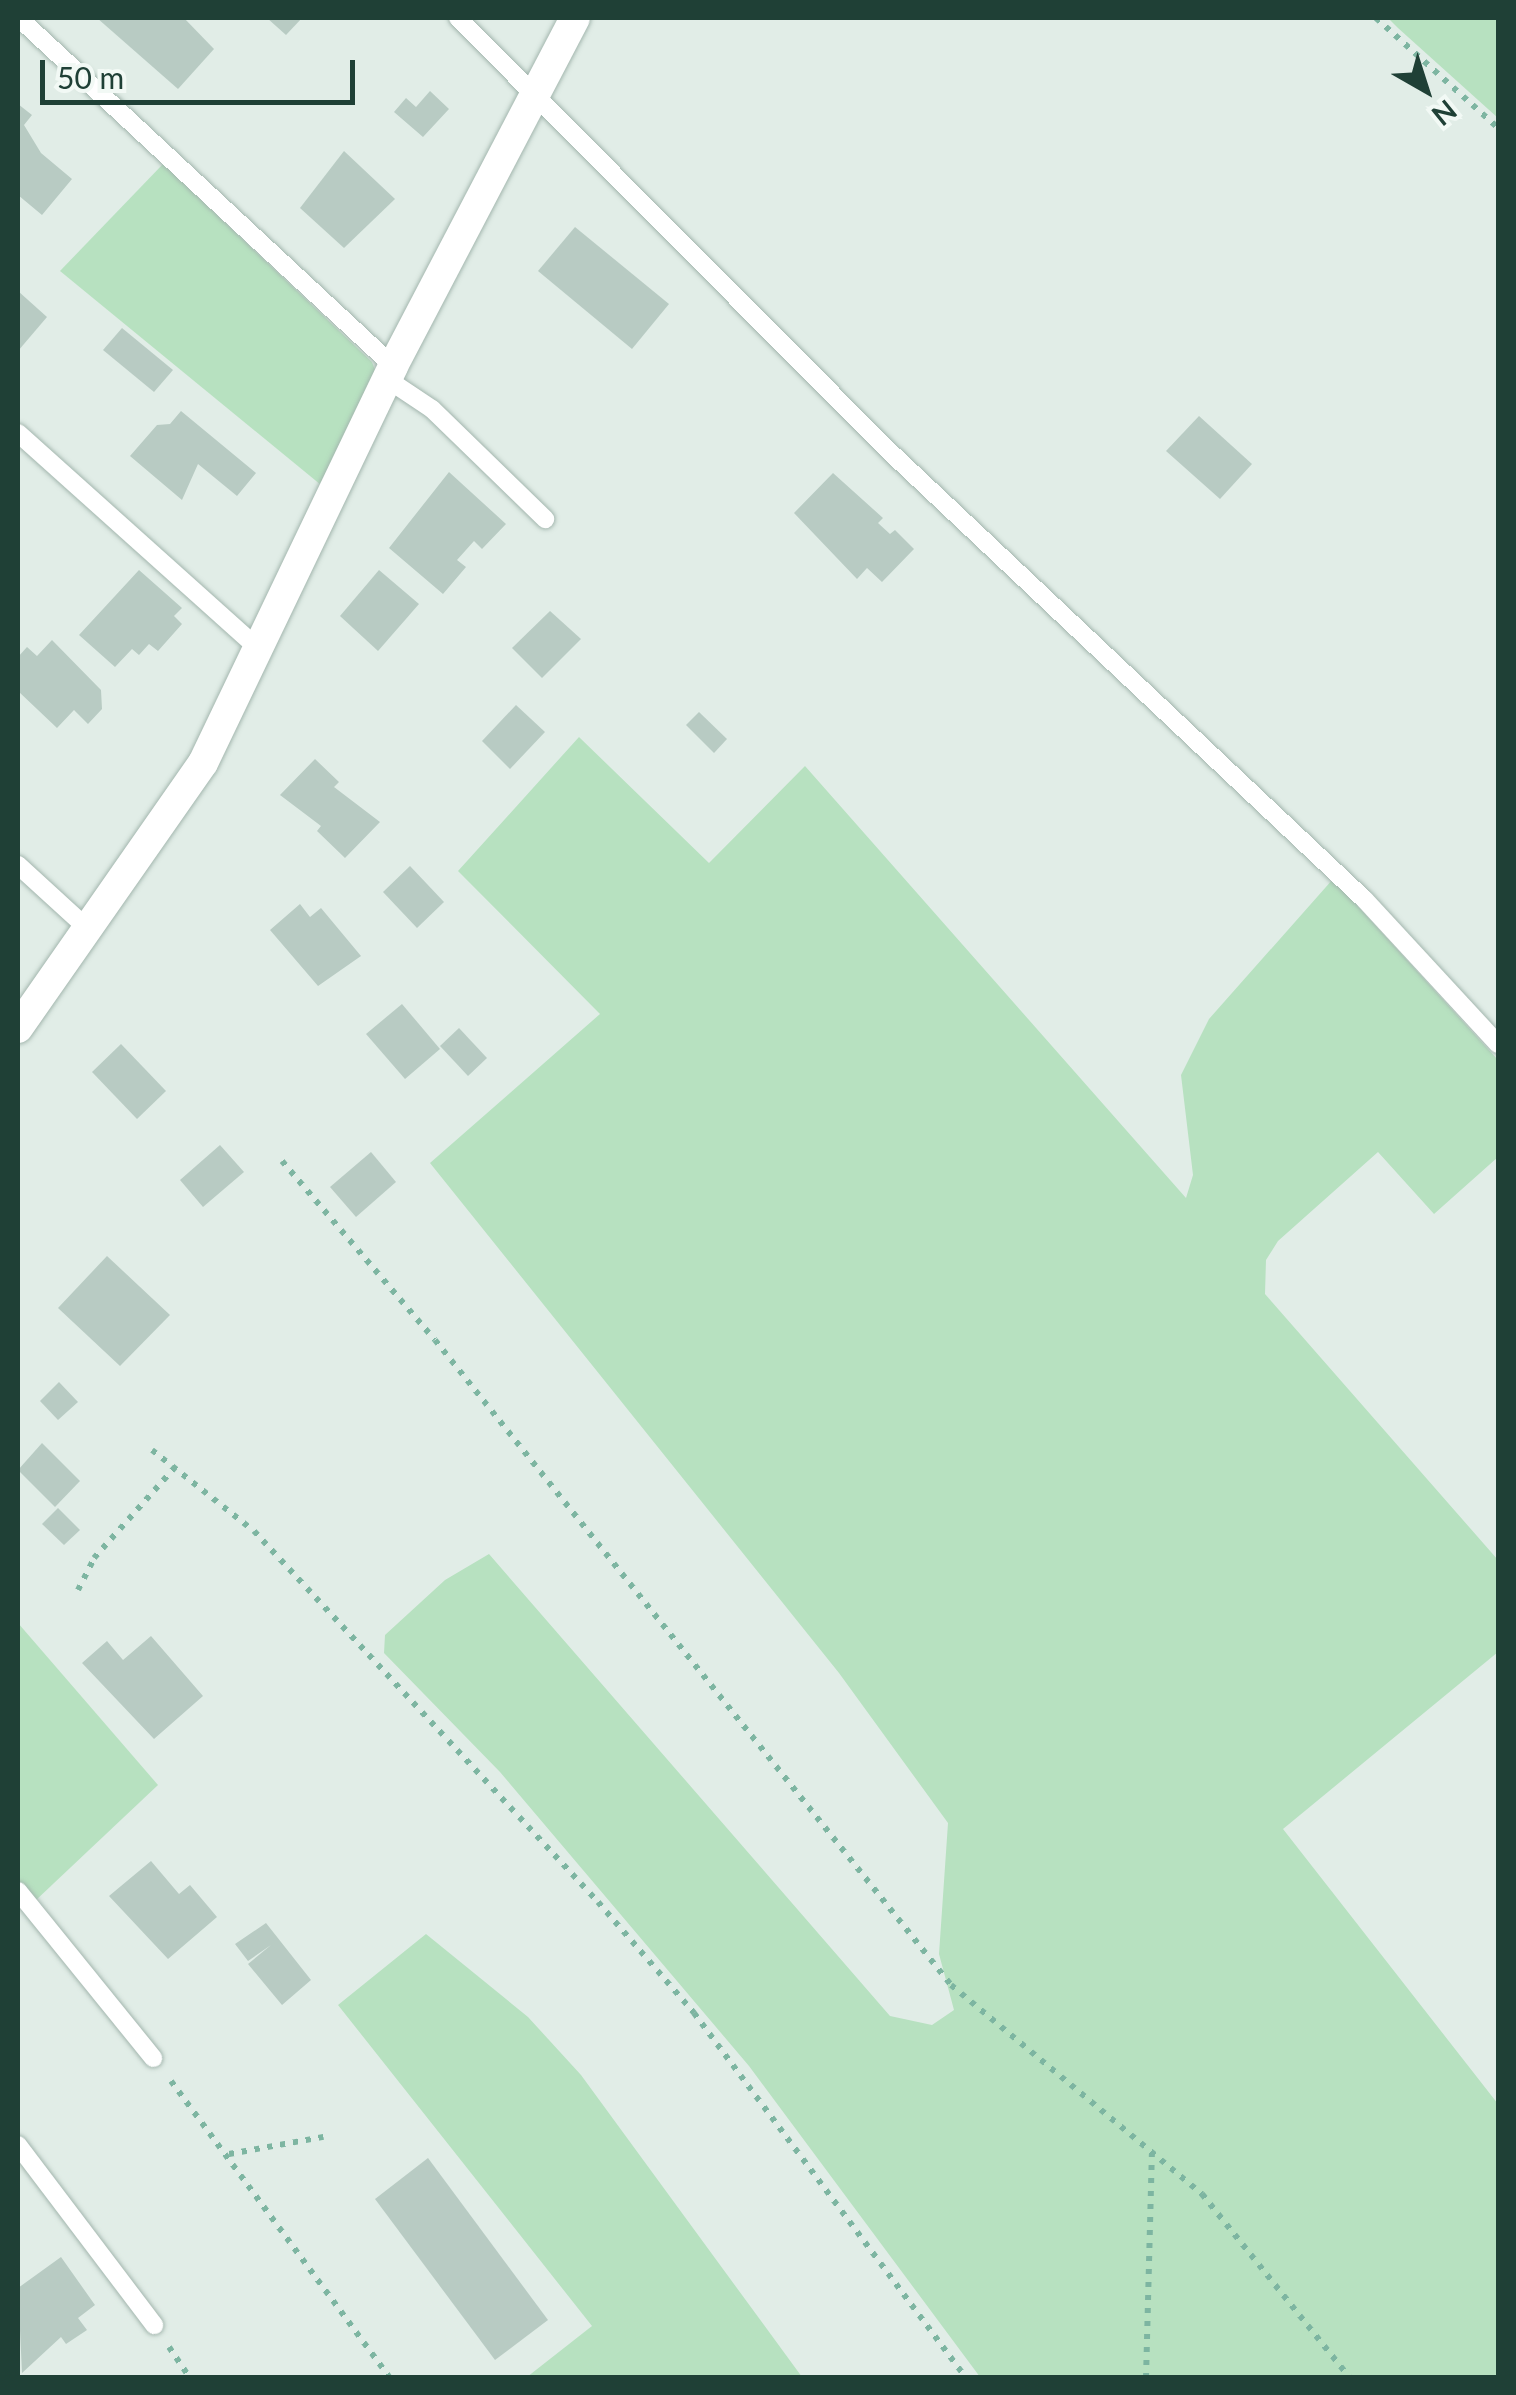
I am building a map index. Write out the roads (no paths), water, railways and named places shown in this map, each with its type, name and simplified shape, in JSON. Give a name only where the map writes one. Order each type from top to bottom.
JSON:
[{"type":"street","points":[[18,1028],[188,790],[390,372],[576,18]]},
{"type":"lane","points":[[19,18],[545,519]]},
{"type":"lane","points":[[458,18],[535,101],[943,504],[1365,900],[1498,1044]]},
{"type":"lane","points":[[18,433],[258,648]]},
{"type":"lane","points":[[18,865],[88,929]]},
{"type":"lane","points":[[18,1891],[154,2058]]},
{"type":"lane","points":[[18,2145],[154,2326]]}]
